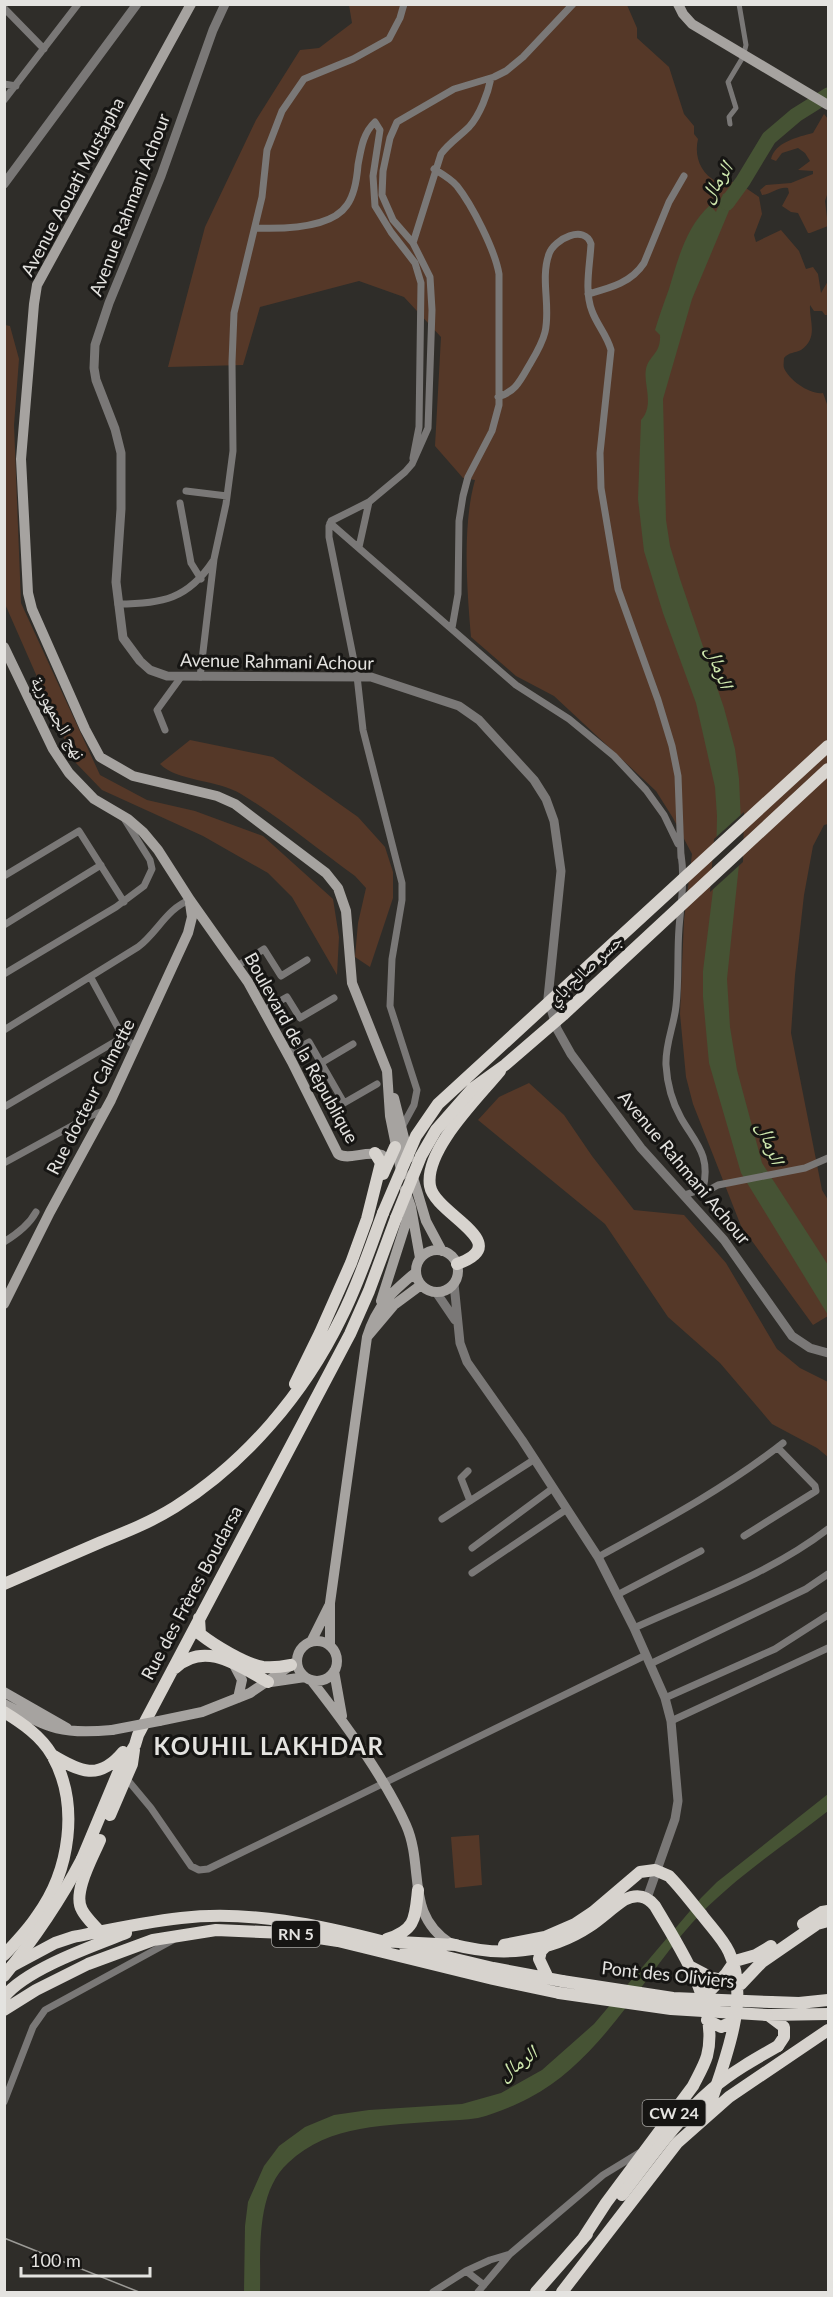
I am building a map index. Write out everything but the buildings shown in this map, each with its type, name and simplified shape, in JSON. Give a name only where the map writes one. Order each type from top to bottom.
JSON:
[{"type":"highway","points":[[4,1584],[174,1508],[232,1464],[273,1422],[325,1348],[341,1318],[412,1143],[425,1120],[438,1104],[828,746]]},
{"type":"highway","name":"جسر صالح باي","points":[[396,1218],[421,1156],[436,1130],[473,1089],[563,1015],[828,769]]},
{"type":"highway","points":[[457,1264],[476,1255],[478,1240],[436,1200],[430,1183],[434,1158],[454,1126],[505,1065]]},
{"type":"highway","points":[[286,1404],[343,1282],[367,1219],[381,1163],[375,1153]]},
{"type":"highway","points":[[373,1194],[393,1153]]},
{"type":"highway","name":"Rue des Frères Boudarsa","points":[[4,1976],[27,1948],[62,1897],[82,1859],[120,1768],[350,1334],[396,1218]]},
{"type":"highway","points":[[199,1618],[200,1634],[249,1662],[276,1668],[294,1663]]},
{"type":"highway","points":[[172,1671],[185,1659],[201,1654],[221,1657],[268,1682]]},
{"type":"highway","points":[[4,1712],[28,1728],[52,1755],[84,1771],[99,1771],[115,1762],[136,1740]]},
{"type":"highway","points":[[100,1932],[82,1911],[79,1891],[132,1764],[136,1740]]},
{"type":"highway","points":[[4,1954],[38,1915],[52,1890],[64,1856],[69,1832],[68,1804],[52,1755]]},
{"type":"highway","points":[[380,1941],[503,1945],[554,1934],[593,1912],[636,1874],[655,1870]]},
{"type":"highway","name":"CW 24","points":[[655,1870],[669,1876],[674,1881],[721,1940],[733,1963],[738,1984],[735,2021],[724,2065],[707,2114]]},
{"type":"highway","points":[[380,1941],[402,1934],[413,1923],[418,1890]]},
{"type":"highway","points":[[451,1944],[491,1952],[512,1952],[546,1946],[578,1934],[631,1896],[651,1902]]},
{"type":"highway","name":"CW 24","points":[[582,2240],[693,2086],[707,2055],[707,2020],[703,1998],[691,1967],[651,1902]]},
{"type":"highway","points":[[703,1998],[739,1958],[749,1958],[762,1952],[816,1915],[828,1911]]},
{"type":"highway","name":"RN 5","points":[[4,1970],[55,1943],[72,1937],[181,1918],[216,1916],[256,1918],[332,1929],[448,1958],[548,1978],[561,1987]]},
{"type":"highway","points":[[691,1967],[720,1980],[743,1983],[754,1968],[762,1962],[817,1924],[828,1921]]},
{"type":"highway","points":[[4,1997],[24,1979],[78,1952],[147,1924]]},
{"type":"highway","name":"RN 5","points":[[4,2010],[36,1990],[88,1964],[153,1940],[216,1930],[297,1935],[338,1941],[493,1980],[561,1987]]},
{"type":"highway","points":[[546,1946],[541,1951],[539,1959],[548,1978]]},
{"type":"highway","name":"Pont des Oliviers","points":[[561,1987],[674,1998],[771,2002],[828,2000]]},
{"type":"highway","name":"Pont des Oliviers","points":[[561,1987],[671,2009],[767,2014]]},
{"type":"highway","name":"CW 24","points":[[536,2292],[622,2195],[673,2129],[711,2089],[778,2046],[784,2037],[784,2026],[767,2014]]},
{"type":"highway","name":"RN 5","points":[[767,2014],[828,2014]]},
{"type":"highway","points":[[707,2020],[721,2027],[735,2021]]},
{"type":"highway","name":"CW 24","points":[[562,2292],[677,2142],[707,2114],[828,2030]]},
{"type":"main road","name":"Avenue Aouati Mustapha","points":[[191,4],[37,285],[21,459],[28,593],[32,609],[85,729],[100,757],[133,776],[217,796],[235,804],[326,873],[334,882],[342,896],[346,911],[352,983],[387,1071],[393,1153],[409,1201],[420,1258]]},
{"type":"main road","points":[[678,4],[692,24],[828,105]]},
{"type":"main road","name":"نهج الجمهورية","points":[[4,647],[53,749],[69,773],[94,799],[143,832],[158,850],[190,900]]},
{"type":"main road","name":"Boulevard de la République","points":[[190,900],[237,966],[264,1010],[338,1154],[348,1157],[365,1152],[375,1153]]},
{"type":"main road","name":"Rue docteur Calmette","points":[[4,1304],[50,1212],[106,1110],[136,1047],[188,933],[192,917],[190,900]]},
{"type":"main road","points":[[387,1071],[417,1194],[426,1221],[442,1251]]},
{"type":"main road","points":[[375,1153],[393,1153]]},
{"type":"main road","points":[[330,1646],[330,1603],[367,1336],[379,1308],[409,1201]]},
{"type":"main road","points":[[379,1308],[392,1292],[416,1272],[420,1258],[430,1251],[442,1251],[454,1258],[458,1274],[454,1284],[446,1290],[436,1292],[421,1285],[416,1272]]},
{"type":"main road","points":[[367,1336],[394,1305],[421,1285]]},
{"type":"main road","points":[[4,1704],[43,1725],[60,1731],[75,1732],[112,1730],[202,1712],[238,1698],[268,1682],[294,1663],[301,1649],[311,1642],[330,1603]]},
{"type":"main road","points":[[311,1642],[324,1642],[330,1646],[337,1658],[334,1671],[338,1704],[344,1725]]},
{"type":"main road","points":[[232,1663],[242,1680],[238,1698]]},
{"type":"main road","points":[[294,1663],[344,1725],[383,1782],[406,1826],[412,1845],[421,1908],[438,1936],[451,1944]]},
{"type":"main road","points":[[268,1682],[324,1680],[334,1671]]},
{"type":"main road","points":[[4,1692],[75,1732]]},
{"type":"street","points":[[4,100],[78,4]]},
{"type":"street","points":[[4,184],[137,4]]},
{"type":"street","name":"Avenue Rahmani Achour","points":[[225,4],[213,30],[161,176],[109,303],[95,345],[96,380],[115,429],[121,453],[121,509],[116,582],[123,638],[140,661],[150,670],[167,676],[357,676],[387,681],[459,706],[479,720],[540,790],[554,821],[561,865],[548,998],[552,1017],[571,1054],[641,1148],[724,1240],[792,1335],[810,1348],[828,1353]]},
{"type":"street","points":[[200,677],[214,559],[227,496],[234,433],[232,362],[234,313],[262,197],[267,150],[282,111],[304,79],[353,59],[389,39],[400,18],[404,4]]},
{"type":"street","points":[[393,1153],[402,1127],[414,1105],[417,1090],[390,1006],[392,959],[402,900],[402,884],[363,730],[357,676],[330,547],[330,523],[337,517],[369,502],[405,472],[418,455],[428,428],[432,310],[430,277],[413,243],[393,220],[382,195],[388,149],[397,122],[454,89],[506,71],[523,57],[573,4]]},
{"type":"street","points":[[730,124],[729,117],[736,108],[728,82],[743,57],[746,45],[739,4]]},
{"type":"street","points":[[4,8],[44,50]]},
{"type":"street","points":[[413,243],[434,169],[441,153],[450,142],[471,125],[487,94],[491,78]]},
{"type":"street","points":[[4,84],[16,86]]},
{"type":"street","points":[[255,228],[280,229],[303,225],[328,220],[341,212],[348,204],[356,182],[367,129],[375,122],[380,130],[373,176],[375,206],[391,232],[415,263],[421,283],[419,427],[412,464]]},
{"type":"street","points":[[434,169],[456,185],[496,259],[499,274],[497,416],[468,477],[463,496],[459,521],[458,594],[452,628]]},
{"type":"street","points":[[588,294],[631,279],[638,272],[644,263],[669,202],[684,176]]},
{"type":"street","points":[[498,397],[508,394],[518,386],[546,331],[545,270],[549,253],[558,243],[579,234],[585,235],[590,238],[591,244],[588,294],[591,309],[611,350],[600,453],[601,488],[610,546],[618,589],[658,700],[672,746],[678,776],[684,884],[679,929],[676,1008],[667,1045],[666,1063],[673,1100],[706,1161],[703,1189]]},
{"type":"street","points":[[186,491],[227,496]]},
{"type":"street","points":[[180,502],[191,563],[201,579]]},
{"type":"street","points":[[358,548],[369,502]]},
{"type":"street","points":[[330,523],[516,685],[569,719],[614,756],[646,790],[664,815],[677,838],[681,857]]},
{"type":"street","points":[[118,604],[145,603],[168,598],[191,588],[201,579],[214,559]]},
{"type":"street","points":[[165,729],[157,710],[181,677]]},
{"type":"street","points":[[4,974],[124,902],[144,886],[152,869],[150,860],[122,816]]},
{"type":"street","points":[[4,876],[79,831],[124,902]]},
{"type":"street","points":[[4,925],[101,865]]},
{"type":"street","points":[[4,1030],[91,978],[147,940],[176,906],[190,900]]},
{"type":"street","points":[[237,966],[264,949],[281,976],[307,960]]},
{"type":"street","points":[[91,978],[123,1037],[136,1047]]},
{"type":"street","points":[[264,1010],[287,997],[300,1018],[334,998]]},
{"type":"street","points":[[4,1107],[123,1037]]},
{"type":"street","points":[[287,1054],[309,1042],[344,1103],[377,1084]]},
{"type":"street","points":[[321,1062],[353,1044]]},
{"type":"street","points":[[4,1163],[90,1116],[106,1110]]},
{"type":"street","points":[[684,1195],[703,1189],[707,1191],[718,1185],[806,1168],[828,1158]]},
{"type":"street","points":[[4,1242],[32,1220],[36,1212]]},
{"type":"street","points":[[454,1284],[457,1325],[462,1351],[467,1362],[535,1459],[598,1557],[634,1628],[665,1698],[671,1721],[678,1801],[675,1819],[655,1870],[651,1902]]},
{"type":"street","points":[[436,1292],[448,1307],[457,1325]]},
{"type":"street","points":[[598,1557],[695,1503],[780,1445],[814,1484],[816,1491],[744,1536]]},
{"type":"street","points":[[442,1519],[535,1459]]},
{"type":"street","points":[[468,1471],[460,1478],[470,1501]]},
{"type":"street","points":[[472,1548],[553,1488]]},
{"type":"street","points":[[472,1573],[567,1509]]},
{"type":"street","points":[[634,1628],[765,1569],[810,1543],[828,1529]]},
{"type":"street","points":[[617,1595],[701,1551]]},
{"type":"street","points":[[125,1778],[157,1816],[191,1866],[198,1870],[208,1869],[383,1782],[806,1589],[828,1574]]},
{"type":"street","points":[[665,1698],[775,1649],[828,1615]]},
{"type":"street","points":[[671,1721],[828,1648]]},
{"type":"street","points":[[4,2102],[33,2027],[45,2010],[181,1936]]},
{"type":"street","points":[[477,2292],[510,2254],[603,2175],[647,2148]]},
{"type":"street","points":[[433,2292],[466,2271],[510,2254]]},
{"type":"street","points":[[466,2271],[484,2285]]},
{"type":"shaded area","points":[[349,5],[627,5],[637,28],[637,38],[669,67],[684,114],[694,126],[694,134],[698,139],[698,158],[702,169],[717,182],[737,182],[759,197],[762,214],[754,235],[756,242],[781,230],[799,251],[806,269],[813,267],[818,274],[821,293],[828,281],[828,315],[822,311],[814,311],[810,305],[812,329],[810,340],[801,350],[784,358],[784,368],[790,377],[800,386],[812,392],[823,393],[828,407],[828,824],[824,825],[813,846],[804,895],[791,1033],[822,1190],[828,1200],[828,1316],[813,1325],[741,1226],[693,1104],[686,1077],[680,1014],[684,920],[692,854],[656,791],[554,696],[516,676],[471,637],[467,537],[475,480],[463,478],[435,446],[441,337],[404,297],[359,281],[260,307],[243,365],[168,367],[205,227],[256,120],[300,50],[319,48],[352,23]]},
{"type":"shaded area","points":[[824,114],[828,119],[828,192],[825,201],[828,226],[808,233],[798,213],[791,212],[782,206],[789,193],[788,188],[762,195],[760,190],[766,185],[791,183],[813,174],[813,171],[798,170],[810,161],[798,148],[782,153],[776,161],[771,159],[773,153],[782,144],[813,133]]},
{"type":"shaded area","points":[[735,186],[740,190],[736,194],[692,299],[663,399],[666,520],[670,546],[680,579],[724,708],[735,749],[739,779],[740,855],[727,979],[730,1027],[737,1070],[762,1163],[828,1265],[828,1315],[741,1173],[709,1063],[703,971],[716,866],[715,787],[696,703],[663,613],[644,551],[638,499],[641,420],[648,401],[645,375],[660,341],[660,335],[655,330],[689,233],[710,205],[716,212],[723,194]]},
{"type":"shaded area","points":[[5,325],[10,326],[19,359],[14,425],[21,603],[100,775],[147,800],[195,811],[263,836],[333,899],[339,937],[337,975],[292,897],[268,873],[203,836],[102,790],[74,761],[5,604]]},
{"type":"shaded area","points":[[190,740],[273,757],[358,817],[385,847],[393,872],[393,898],[370,967],[355,957],[358,923],[366,888],[355,876],[256,803],[232,789],[176,774],[160,764]]},
{"type":"shaded area","points":[[529,1083],[564,1115],[634,1210],[684,1215],[726,1263],[777,1349],[800,1368],[828,1382],[828,1457],[817,1448],[772,1424],[720,1363],[668,1317],[605,1224],[478,1120],[499,1097]]},
{"type":"shaded area","points":[[828,1794],[828,1811],[740,1878],[707,1907],[673,1946],[598,2042],[554,2082],[517,2104],[478,2118],[380,2126],[341,2133],[304,2150],[288,2163],[277,2176],[265,2206],[262,2224],[260,2292],[244,2292],[245,2226],[248,2202],[264,2166],[279,2146],[305,2127],[334,2115],[369,2110],[462,2104],[501,2093],[542,2070],[594,2024],[717,1882]]},
{"type":"shaded area","points":[[479,1835],[482,1885],[455,1888],[451,1837]]},
{"type":"pier","points":[[744,812],[743,862],[710,892],[714,839]]},
{"type":"waterway","name":"الرمال","points":[[727,203],[769,138],[796,115],[828,95]]},
{"type":"tram line","points":[[4,2238],[139,2292]]},
{"type":"district","name":"KOUHIL LAKHDAR","points":[[269,1747]]}]
